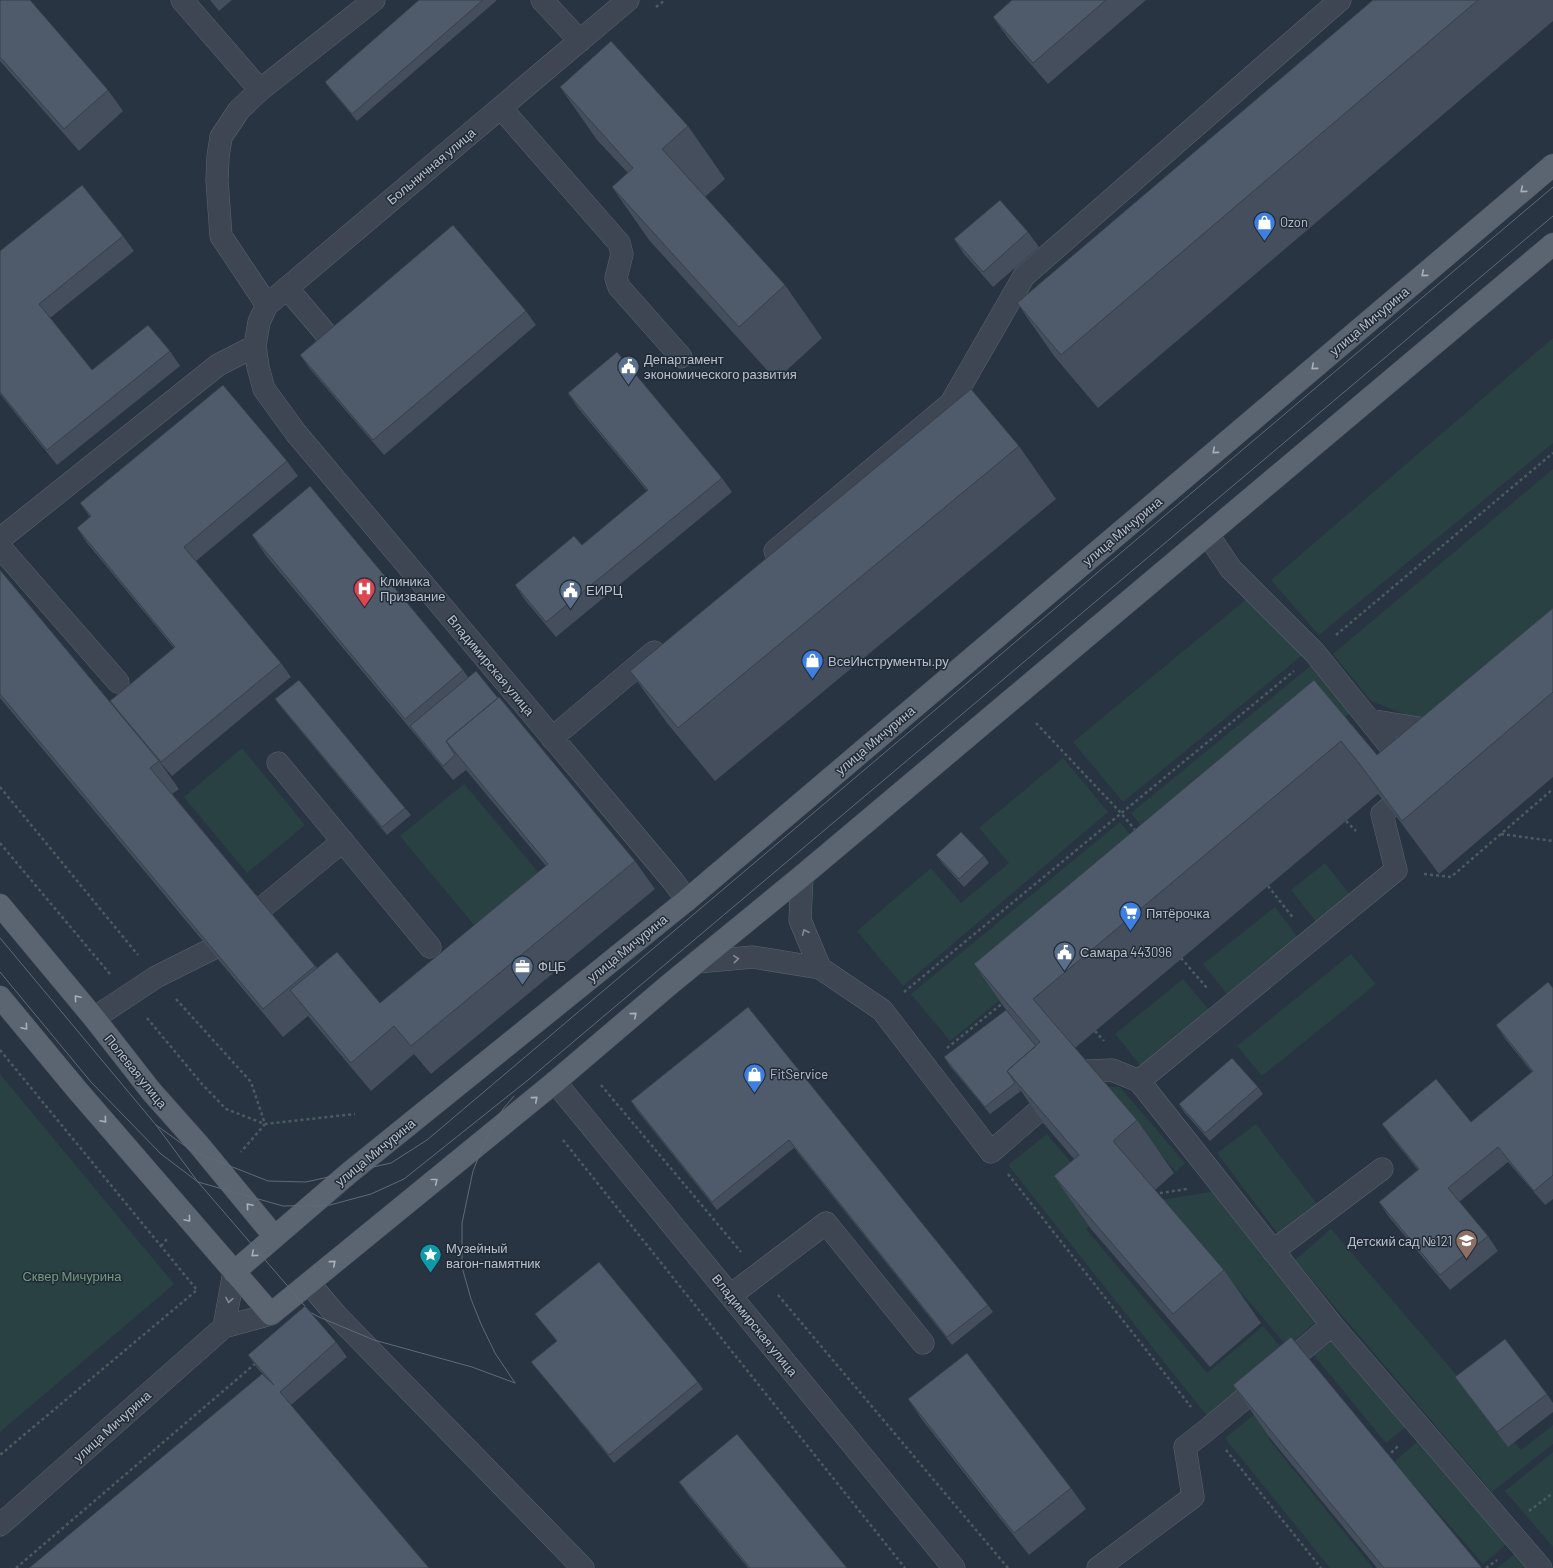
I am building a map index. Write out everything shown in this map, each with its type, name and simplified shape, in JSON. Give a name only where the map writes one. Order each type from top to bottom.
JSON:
[{"type":"main road","name":"улица Мичурина","points":[[234,1272],[349,1173],[687,900],[1553,165]]},
{"type":"main road","name":"улица Мичурина","points":[[271,1314],[555,1082],[697,962],[802,876],[1553,244]]},
{"type":"main road","name":"Полевая улица","points":[[0,905],[94,1018],[151,1091],[199,1145],[274,1236]]},
{"type":"main road","points":[[0,998],[271,1314]]},
{"type":"street","points":[[182,0],[260,90]]},
{"type":"street","points":[[267,305],[221,236],[218,157],[221,137],[238,110],[260,90],[374,0]]},
{"type":"street","points":[[542,0],[580,41]]},
{"type":"street","name":"Больничная улица","points":[[254,346],[259,322],[267,305],[628,0]]},
{"type":"street","points":[[762,562],[951,403],[1024,276],[1340,0]]},
{"type":"street","points":[[501,108],[619,243],[622,254],[616,278],[619,287],[681,357]]},
{"type":"street","points":[[287,288],[337,347]]},
{"type":"street","points":[[0,539],[218,365],[254,346]]},
{"type":"street","name":"Владимирская улица","points":[[254,346],[264,389],[296,433],[687,900]]},
{"type":"street","points":[[1208,535],[1232,569],[1315,653],[1420,783]]},
{"type":"street","points":[[0,548],[118,682]]},
{"type":"street","points":[[552,738],[672,637]]},
{"type":"street","points":[[1369,720],[1437,731],[1454,716]]},
{"type":"street","points":[[278,763],[430,947]]},
{"type":"street","points":[[1139,1081],[1396,870],[1382,814],[1389,808]]},
{"type":"street","points":[[262,907],[343,841]]},
{"type":"street","points":[[802,876],[800,920],[820,968]]},
{"type":"street","points":[[94,1018],[156,977],[210,950]]},
{"type":"street","points":[[697,962],[752,957],[820,968],[882,1010],[991,1152],[1068,1085]]},
{"type":"street","points":[[1086,1071],[1112,1070],[1139,1081],[1332,1325],[1541,1568]]},
{"type":"street","name":"Владимирская улица","points":[[555,1082],[954,1568]]},
{"type":"street","points":[[1274,1251],[1382,1169]]},
{"type":"street","points":[[731,1295],[826,1223],[923,1343]]},
{"type":"street","points":[[224,1327],[234,1272]]},
{"type":"street","points":[[309,1283],[336,1315],[583,1568]]},
{"type":"street","name":"улица Мичурина","points":[[0,1525],[224,1327],[271,1314]]},
{"type":"street","points":[[1098,1568],[1193,1497],[1184,1447],[1208,1429],[1332,1325]]},
{"type":"path","points":[[882,1010],[1315,653],[1553,453]]},
{"type":"path","points":[[1036,723],[1121,813],[1140,836]]},
{"type":"path","points":[[1396,870],[1451,877],[1553,789]]},
{"type":"path","points":[[1346,821],[1357,832]]},
{"type":"path","points":[[1501,833],[1553,841]]},
{"type":"path","points":[[0,843],[202,1084],[226,1109],[265,1124],[355,1114]]},
{"type":"path","points":[[1268,886],[1311,940]]},
{"type":"path","points":[[1181,958],[1226,1010]]},
{"type":"path","points":[[925,1066],[1010,998]]},
{"type":"path","points":[[0,1050],[197,1290],[0,1455]]},
{"type":"path","points":[[601,1085],[1008,1568]]},
{"type":"path","points":[[558,1134],[905,1568]]},
{"type":"path","points":[[991,1152],[1208,1429],[1321,1568]]},
{"type":"path","points":[[1150,1194],[1220,1184]]},
{"type":"path","points":[[16,1568],[257,1362]]},
{"type":"green space","points":[[1553,338],[1553,443],[1319,635],[1271,580]]},
{"type":"green space","points":[[1553,469],[1553,616],[1428,723],[1371,701],[1333,654]]},
{"type":"green space","points":[[1255,592],[1305,653],[1123,802],[1073,742]]},
{"type":"green space","points":[[1314,663],[1353,711],[1170,861],[1131,813]]},
{"type":"green space","points":[[242,748],[305,825],[247,873],[184,797]]},
{"type":"green space","points":[[1063,758],[1108,812],[903,986],[857,931],[931,868],[961,903],[1009,863],[979,828]]},
{"type":"green space","points":[[464,784],[554,891],[490,944],[400,836]]},
{"type":"green space","points":[[1120,822],[1159,869],[950,1041],[911,994]]},
{"type":"green space","points":[[1325,863],[1351,896],[1317,923],[1291,890]]},
{"type":"green space","points":[[1275,907],[1302,943],[1231,999],[1203,964]]},
{"type":"green space","points":[[1351,954],[1376,984],[1262,1076],[1237,1046]]},
{"type":"green space","points":[[1183,979],[1214,1016],[1146,1072],[1115,1034]]},
{"type":"green space","name":"Сквер Мичурина","points":[[0,1074],[174,1284],[0,1432]]},
{"type":"green space","points":[[1104,1087],[1120,1087],[1185,1163],[1176,1172]]},
{"type":"green space","points":[[1256,1124],[1320,1208],[1281,1238],[1217,1153]]},
{"type":"green space","points":[[1047,1134],[1109,1208],[1086,1229],[1207,1373],[1263,1326],[1285,1352],[1207,1416],[1008,1165]]},
{"type":"green space","points":[[1215,1191],[1320,1319],[1287,1346],[1162,1200]]},
{"type":"green space","points":[[1331,1229],[1521,1450],[1553,1425],[1553,1444],[1492,1492],[1295,1260]]},
{"type":"green space","points":[[1333,1337],[1407,1426],[1386,1443],[1312,1353]]},
{"type":"green space","points":[[1311,1369],[1327,1388],[1268,1438],[1373,1568],[1330,1568],[1225,1438]]},
{"type":"green space","points":[[1419,1440],[1508,1543],[1483,1564],[1394,1462]]},
{"type":"green space","points":[[1553,1452],[1553,1547],[1505,1491]]},
{"type":"green space","points":[[1517,1552],[1531,1568],[1497,1568]]},
{"type":"building","points":[[0,0],[30,0],[108,90],[64,129],[0,57]]},
{"type":"building","points":[[419,0],[483,0],[352,114],[325,82]]},
{"type":"building","points":[[1012,0],[1106,0],[1033,63],[993,17]]},
{"type":"building","points":[[1373,0],[1478,0],[1061,355],[1017,303]]},
{"type":"building","points":[[611,41],[688,126],[662,149],[785,285],[739,327],[612,187],[633,168],[560,87]]},
{"type":"building","points":[[82,185],[123,236],[39,304],[92,370],[148,325],[170,351],[47,450],[0,392],[0,251]]},
{"type":"building","points":[[1000,200],[1028,232],[983,272],[954,239]]},
{"type":"building","points":[[453,225],[526,311],[373,440],[300,355]]},
{"type":"building","points":[[617,352],[722,478],[546,622],[515,585],[574,536],[582,545],[648,490],[568,393]]},
{"type":"building","points":[[223,385],[287,461],[184,547],[281,663],[161,762],[110,701],[175,647],[77,528],[91,516],[80,503]]},
{"type":"building","points":[[971,389],[1019,446],[678,728],[630,671]]},
{"type":"building","points":[[310,486],[463,670],[405,719],[252,535]]},
{"type":"building","points":[[0,570],[159,761],[150,768],[315,966],[263,1009],[0,694]]},
{"type":"building","points":[[1553,608],[1553,692],[1402,821],[1341,741],[1033,999],[1137,1120],[1113,1141],[1224,1270],[1173,1314],[1054,1176],[1079,1155],[1007,1071],[1040,1042],[974,964],[1314,680],[1377,755]]},
{"type":"building","points":[[476,671],[498,698],[446,741],[455,755],[443,766],[410,726]]},
{"type":"building","points":[[299,680],[405,808],[382,827],[275,699]]},
{"type":"building","points":[[499,697],[635,861],[411,1046],[394,1026],[351,1063],[290,990],[337,952],[380,1003],[548,864],[446,741]]},
{"type":"building","points":[[961,832],[984,856],[959,879],[936,855]]},
{"type":"building","points":[[1548,982],[1553,988],[1553,1175],[1534,1191],[1498,1147],[1448,1188],[1488,1236],[1440,1275],[1379,1202],[1419,1169],[1382,1124],[1436,1079],[1471,1122],[1533,1071],[1496,1025]]},
{"type":"building","points":[[748,1007],[988,1305],[947,1337],[789,1140],[712,1202],[631,1101]]},
{"type":"building","points":[[1006,1010],[1036,1046],[1007,1071],[1015,1083],[985,1107],[944,1057]]},
{"type":"building","points":[[1232,1058],[1258,1087],[1205,1133],[1179,1104]]},
{"type":"building","points":[[599,1262],[698,1382],[609,1455],[531,1362],[557,1341],[535,1314]]},
{"type":"building","points":[[305,1306],[336,1342],[280,1392],[429,1568],[29,1568],[262,1374],[274,1385],[248,1355]]},
{"type":"building","points":[[1291,1337],[1482,1568],[1384,1568],[1233,1385]]},
{"type":"building","points":[[1505,1339],[1547,1394],[1497,1432],[1455,1377]]},
{"type":"building","points":[[967,1353],[1071,1488],[1014,1533],[908,1399]]},
{"type":"building","points":[[737,1434],[847,1568],[750,1568],[679,1482]]},
{"type":"tram line","points":[[156,1125],[192,1151],[268,1181],[306,1182],[391,1163],[427,1140],[1553,187]]},
{"type":"tram line","points":[[0,972],[91,1082],[161,1154],[198,1182],[283,1206],[330,1205],[371,1194],[404,1179],[528,1080],[1553,216]]},
{"type":"tram line","points":[[0,938],[156,1125],[198,1182],[310,1312],[374,1340],[472,1367],[515,1383]]},
{"type":"tram line","points":[[514,1096],[503,1109],[485,1141],[473,1171],[462,1223],[462,1267],[471,1299],[481,1324],[495,1353],[515,1383]]},
{"type":"place","name":"Ozon","points":[[1264,242]]},
{"type":"place","name":"Департамент экономического развития","points":[[628,386]]},
{"type":"place","name":"Клиника Призвание","points":[[364,608]]},
{"type":"place","name":"ЕИРЦ","points":[[571,610]]},
{"type":"place","name":"ВсеИнструменты.ру","points":[[812,680]]},
{"type":"place","name":"Пятёрочка","points":[[1130,932]]},
{"type":"place","name":"Самара 443096","points":[[1065,972]]},
{"type":"place","name":"ФЦБ","points":[[523,986]]},
{"type":"place","name":"FitService","points":[[755,1094]]},
{"type":"place","name":"Детский сад №121","points":[[1467,1260]]},
{"type":"place","name":"Музейный вагон-памятник","points":[[431,1274]]}]
